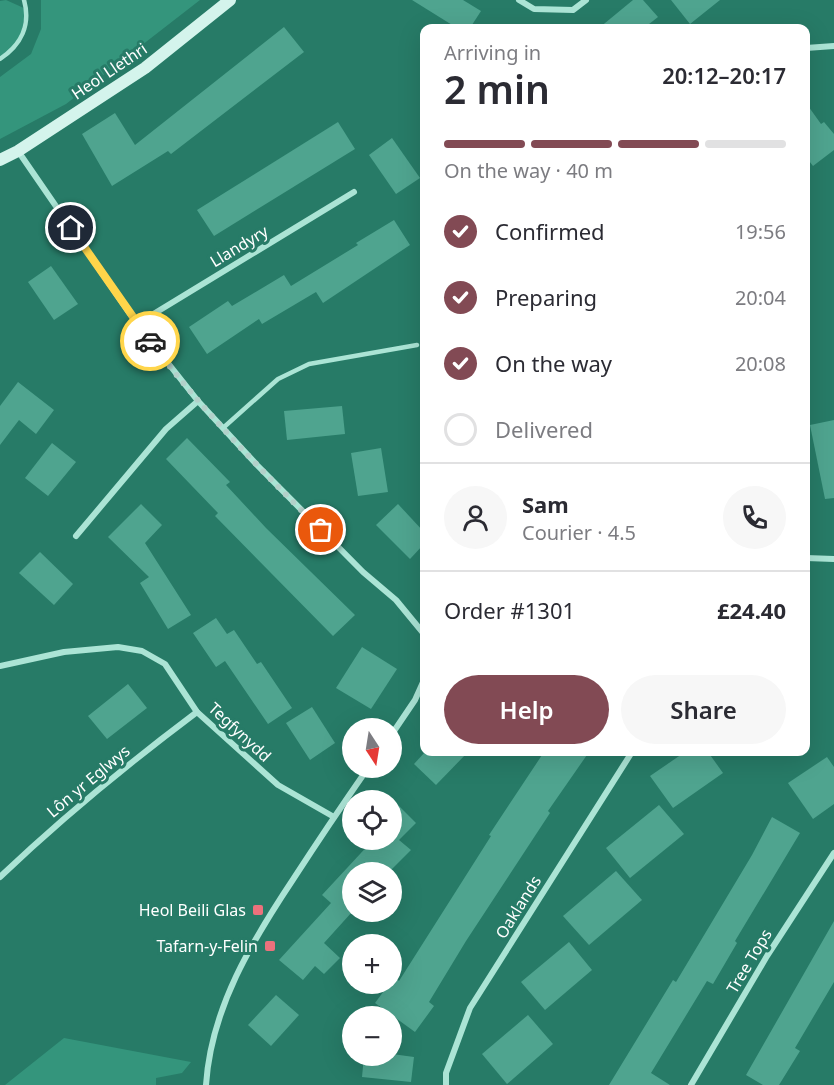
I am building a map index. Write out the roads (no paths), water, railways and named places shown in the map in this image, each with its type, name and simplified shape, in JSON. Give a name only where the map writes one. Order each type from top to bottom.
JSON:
[{"type":"main road","name":"Heol Llethri","points":[[0,160],[18,151],[144,68],[230,0]]},
{"type":"street","points":[[519,0],[534,9],[573,10],[586,0]]},
{"type":"street","points":[[810,48],[834,46]]},
{"type":"street","points":[[18,151],[137,324],[198,401],[257,465],[363,572],[396,600],[420,629]]},
{"type":"street","name":"Llandyry","points":[[137,324],[354,192]]},
{"type":"street","points":[[76,536],[166,429],[198,401]]},
{"type":"street","points":[[810,558],[834,559]]},
{"type":"street","name":"Tegfynydd","points":[[0,666],[64,652],[118,647],[142,651],[165,664],[197,712],[278,785],[334,816]]},
{"type":"street","points":[[402,720],[420,690]]},
{"type":"street","name":"Lôn yr Eglwys","points":[[0,877],[70,813],[142,753],[197,712]]},
{"type":"street","name":"Oaklands","points":[[446,1085],[447,1073],[470,1008],[629,756]]},
{"type":"street","points":[[206,1085],[207,1061],[226,998],[256,935],[361,778]]},
{"type":"street","name":"Tree Tops","points":[[691,1085],[767,956],[834,852]]},
{"type":"lane","points":[[0,59],[20,42],[25,30],[24,0]]},
{"type":"lane","points":[[223,429],[278,379],[309,364],[417,345]]},
{"type":"place","name":"Heol Beili Glas","points":[[258,910]]},
{"type":"place","name":"Tafarn-y-Felin","points":[[270,946]]}]
